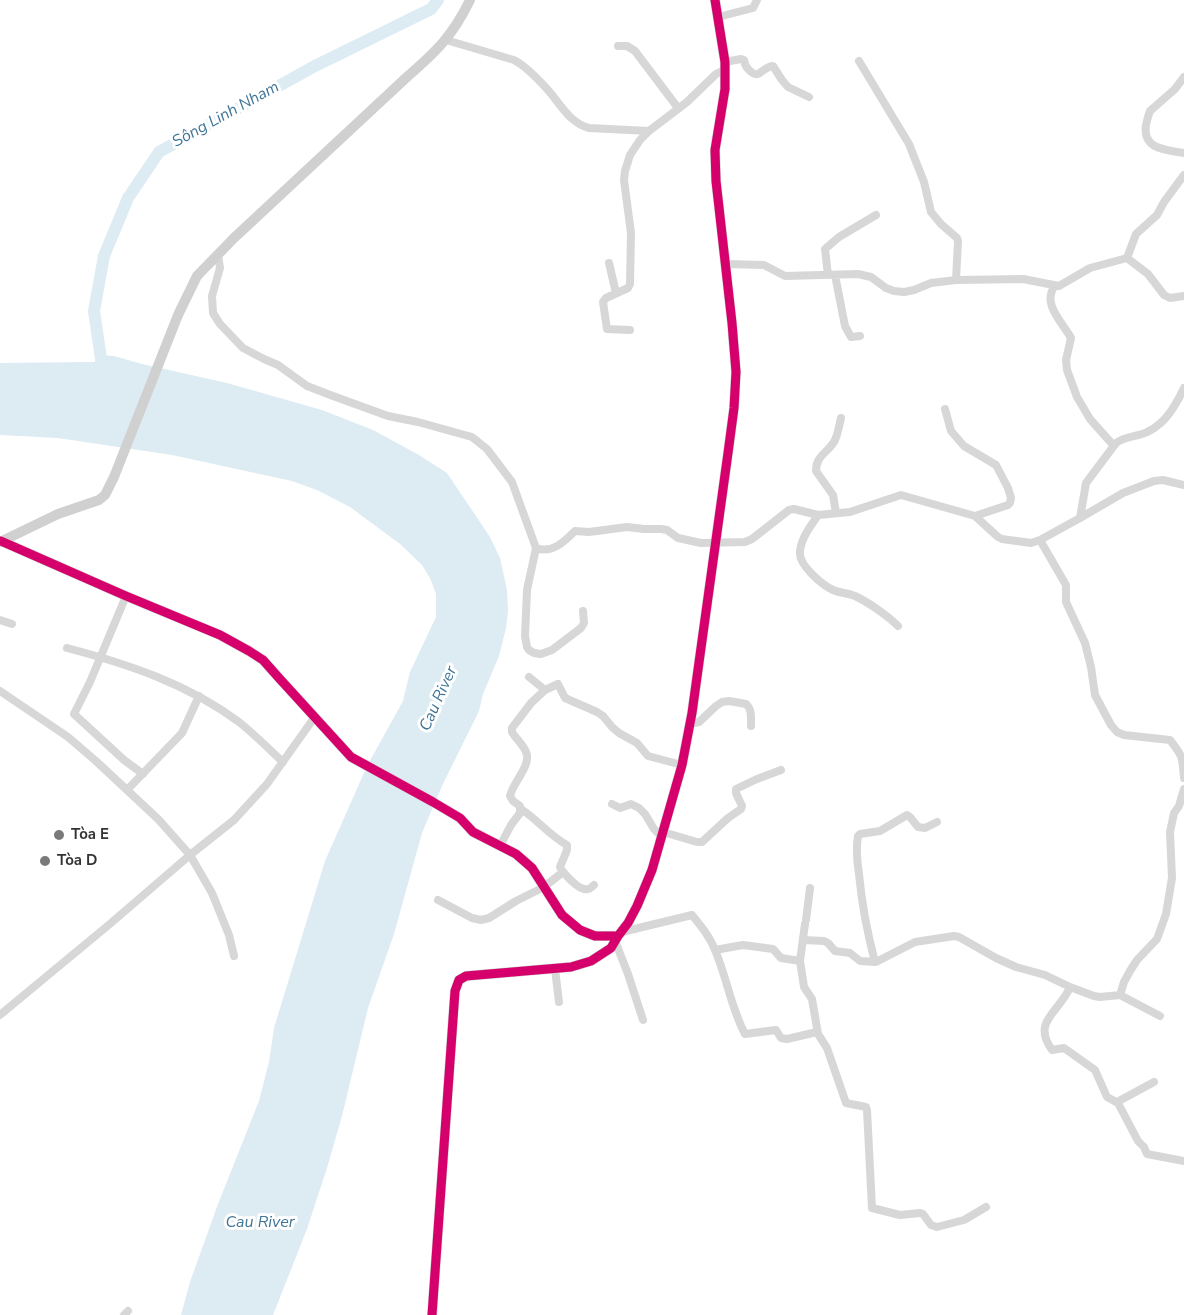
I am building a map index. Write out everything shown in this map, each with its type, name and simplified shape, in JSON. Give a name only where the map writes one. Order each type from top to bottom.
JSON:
[{"type":"street","points":[[1,541],[58,514],[99,500],[105,495],[178,315],[197,276],[434,53],[461,18],[470,0]]},
{"type":"street","points":[[432,1315],[455,992],[459,980],[466,976],[571,967],[591,961],[611,948],[638,906],[652,870],[682,765],[716,543],[734,408],[737,364],[719,212],[715,150],[724,89],[724,66],[715,0]]},
{"type":"street","points":[[718,17],[753,8],[757,0]]},
{"type":"street","points":[[446,40],[522,64],[583,127],[649,131]]},
{"type":"street","points":[[618,46],[627,46],[635,51],[678,108]]},
{"type":"street","points":[[630,330],[609,330],[606,327],[603,302],[606,298],[628,288],[630,284],[631,233],[625,190],[625,171],[630,155],[640,140],[724,66],[741,59],[753,74],[760,73],[767,66],[773,66],[788,87],[809,97]]},
{"type":"street","points":[[860,61],[909,144],[924,182],[931,212],[957,237],[956,280]]},
{"type":"street","points":[[1184,76],[1175,89],[1150,111],[1145,131],[1152,145],[1160,149],[1184,153]]},
{"type":"street","points":[[1127,258],[1136,234],[1156,215],[1184,175]]},
{"type":"street","points":[[860,336],[851,337],[846,326],[825,249],[839,237],[876,215]]},
{"type":"street","points":[[218,254],[220,268],[212,296],[213,313],[220,324],[243,348],[278,365],[307,386],[388,416],[472,437],[496,459],[513,482],[536,548],[527,590],[525,636],[529,650],[541,654],[552,650],[581,628],[584,623],[583,611]]},
{"type":"street","points":[[725,264],[764,265],[785,276],[866,275],[886,288],[904,292],[931,283],[956,280],[1023,279],[1059,286],[1090,268],[1127,258]]},
{"type":"street","points":[[1127,258],[1148,273],[1164,296],[1170,298],[1184,296]]},
{"type":"street","points":[[609,263],[616,293]]},
{"type":"street","points":[[1055,286],[1051,291],[1051,304],[1071,338],[1066,360],[1072,384],[1086,413],[1114,446]]},
{"type":"street","points":[[1080,518],[1086,483],[1114,446],[1122,439],[1140,435],[1157,427],[1171,412],[1184,388]]},
{"type":"street","points":[[945,410],[951,431],[964,446],[996,465],[1004,478],[1011,498],[1008,505],[975,516]]},
{"type":"street","points":[[836,513],[834,495],[816,471],[816,466],[836,438],[841,418]]},
{"type":"street","points":[[536,548],[550,549],[561,544],[574,531],[590,532],[627,527],[667,530],[682,540],[701,543],[745,542],[789,510],[818,514],[836,513],[862,509],[901,495],[975,516],[1002,539],[1031,543],[1124,493],[1154,481],[1163,480],[1184,485]]},
{"type":"street","points":[[818,514],[801,545],[800,558],[803,565],[828,588],[856,596],[892,619],[898,626]]},
{"type":"street","points":[[1040,540],[1066,585],[1066,602],[1085,643],[1094,693],[1111,725],[1117,732],[1124,735],[1170,740],[1181,753],[1184,778]]},
{"type":"street","points":[[1,541],[220,635],[263,660],[351,757],[460,818],[473,832],[525,861],[562,915],[580,930],[595,936],[618,936],[692,915],[715,950],[734,1009],[745,1034],[776,1030],[781,1038],[787,1040],[817,1032]]},
{"type":"street","points":[[126,596],[74,714],[124,760],[143,774]]},
{"type":"street","points":[[0,620],[12,624]]},
{"type":"street","points":[[67,648],[139,670],[199,696],[239,723],[283,762]]},
{"type":"street","points":[[529,677],[545,690]]},
{"type":"street","points":[[594,885],[585,890],[563,872],[560,867],[567,845],[521,809],[510,796],[528,756],[512,732],[512,728],[531,703],[545,690],[558,684],[565,698],[603,716],[619,733],[637,743],[648,756],[682,765]]},
{"type":"street","points":[[0,691],[68,737],[158,819],[190,855],[212,893],[229,935],[234,956]]},
{"type":"street","points":[[127,790],[182,733],[199,696]]},
{"type":"street","points":[[690,724],[699,722],[716,706],[729,701],[748,705],[751,726]]},
{"type":"street","points":[[0,1015],[237,817],[267,784],[314,718]]},
{"type":"street","points":[[612,804],[620,808],[631,804],[639,808],[654,829],[662,835],[702,842],[741,809],[736,789],[781,770]]},
{"type":"street","points":[[1120,995],[1133,966],[1157,939],[1166,914],[1172,878],[1170,832],[1174,813],[1179,806],[1184,789]]},
{"type":"street","points":[[500,846],[521,809]]},
{"type":"street","points":[[874,962],[863,914],[858,865],[858,836],[880,831],[907,815],[918,827],[925,828],[937,822]]},
{"type":"street","points":[[438,900],[472,918],[481,920],[489,918],[543,887],[563,872]]},
{"type":"street","points":[[810,888],[800,961],[804,987],[812,999],[817,1032],[827,1048],[846,1103],[866,1107],[867,1110],[873,1208],[900,1215],[923,1214],[931,1225],[937,1227],[964,1220],[986,1207]]},
{"type":"street","points":[[618,936],[643,1020]]},
{"type":"street","points":[[803,940],[824,941],[835,951],[852,954],[860,961],[874,962],[915,942],[959,937],[1016,967],[1045,975],[1070,987],[1100,997],[1120,995],[1160,1016]]},
{"type":"street","points":[[715,950],[743,945],[773,949],[781,958],[800,961]]},
{"type":"street","points":[[555,969],[559,1002]]},
{"type":"street","points":[[1070,987],[1044,1028],[1045,1037],[1052,1050],[1064,1048],[1095,1070],[1107,1097],[1117,1102],[1147,1154],[1184,1161]]},
{"type":"street","points":[[1117,1102],[1155,1082]]},
{"type":"water","name":"Cau River","points":[[98,355],[114,356],[227,383],[322,410],[373,430],[419,455],[447,473],[490,537],[500,558],[507,590],[506,628],[499,656],[483,694],[479,711],[422,833],[394,934],[368,1008],[327,1168],[307,1229],[273,1315],[181,1315],[190,1282],[218,1204],[259,1101],[269,1062],[274,1028],[325,861],[367,766],[403,701],[410,672],[436,617],[436,594],[422,565],[400,544],[350,507],[317,490],[292,481],[172,455],[58,438],[0,435],[0,363],[95,362]]},
{"type":"waterway","name":"Sông Linh Nham","points":[[103,372],[94,311],[104,256],[128,198],[159,152],[315,66],[431,9],[438,0]]},
{"type":"cycle path","points":[[432,1315],[455,991],[459,980],[466,976],[571,967],[591,961],[611,948],[637,906],[652,870],[682,765],[692,713],[728,453],[736,372],[716,181],[715,150],[725,89],[725,62],[715,0]]},
{"type":"cycle path","points":[[1,541],[220,635],[249,651],[263,660],[351,757],[460,818],[473,832],[516,854],[532,868],[562,915],[580,930],[595,936],[618,936]]},
{"type":"place","name":"Tòa E","points":[[59,835]]},
{"type":"place","name":"Tòa D","points":[[45,861]]}]
